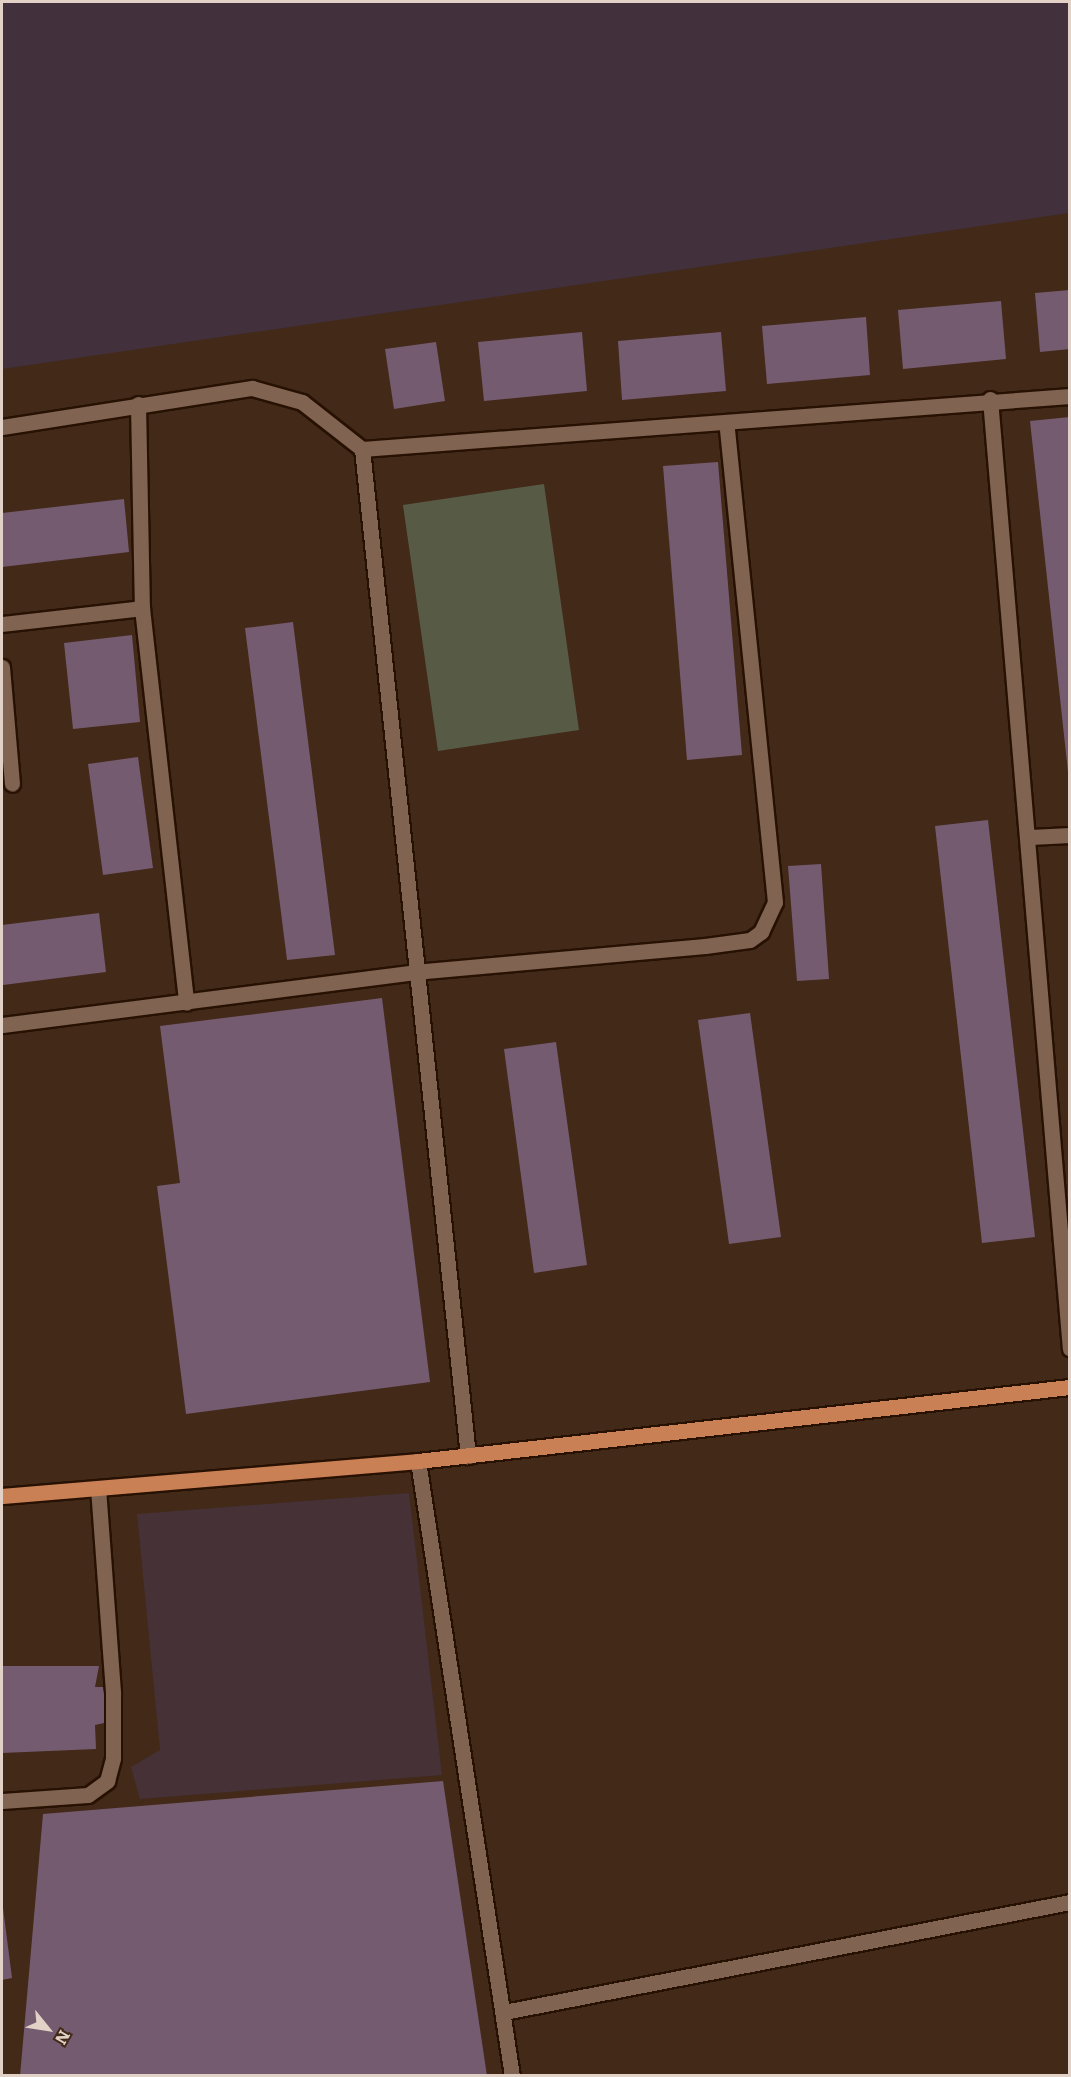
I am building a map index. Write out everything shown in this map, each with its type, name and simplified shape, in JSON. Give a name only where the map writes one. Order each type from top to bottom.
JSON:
[{"type":"main road","points":[[2,1496],[468,1456],[1070,1387]]},
{"type":"street","points":[[2,427],[252,388],[279,391],[302,402],[362,449],[726,423],[990,399],[1070,396]]},
{"type":"street","points":[[990,399],[1030,837],[1070,1349]]},
{"type":"street","points":[[138,404],[142,608],[186,1003]]},
{"type":"street","points":[[2,1025],[414,972],[750,940],[772,919],[772,873],[726,423]]},
{"type":"street","points":[[362,449],[414,972],[468,1456]]},
{"type":"street","points":[[2,624],[142,608]]},
{"type":"street","points":[[2,667],[12,784]]},
{"type":"street","points":[[1030,837],[1070,835]]},
{"type":"street","points":[[418,1461],[512,2076]]},
{"type":"street","points":[[2,1802],[88,1795],[107,1781],[113,1758],[113,1692],[98,1489]]},
{"type":"street","points":[[504,2012],[1070,1902]]},
{"type":"shaded area","points":[[2,2],[1069,2],[1069,213],[2,369]]},
{"type":"shaded area","points":[[409,1493],[442,1775],[140,1799],[131,1767],[160,1750],[137,1514]]},
{"type":"green space","points":[[544,484],[579,730],[438,751],[403,505]]},
{"type":"building","points":[[1070,290],[1070,349],[1040,352],[1035,293]]},
{"type":"building","points":[[1001,301],[1006,359],[903,369],[898,310]]},
{"type":"building","points":[[866,317],[870,375],[767,384],[762,326]]},
{"type":"building","points":[[582,332],[587,391],[484,401],[478,342]]},
{"type":"building","points":[[721,332],[726,391],[622,400],[618,341]]},
{"type":"building","points":[[436,342],[445,401],[394,409],[385,349]]},
{"type":"building","points":[[1070,417],[1070,772],[1068,772],[1030,421]]},
{"type":"building","points":[[718,462],[742,755],[687,760],[663,466]]},
{"type":"building","points":[[124,499],[129,552],[2,567],[2,513]]},
{"type":"building","points":[[293,622],[335,955],[287,960],[245,628]]},
{"type":"building","points":[[132,635],[140,722],[73,729],[64,643]]},
{"type":"building","points":[[138,757],[153,868],[103,875],[88,764]]},
{"type":"building","points":[[988,820],[1035,1237],[982,1243],[935,826]]},
{"type":"building","points":[[821,864],[829,979],[797,981],[788,866]]},
{"type":"building","points":[[99,913],[106,972],[3,985],[2,925]]},
{"type":"building","points":[[382,998],[430,1382],[186,1414],[157,1186],[180,1183],[160,1026]]},
{"type":"building","points":[[750,1013],[781,1237],[729,1244],[698,1020]]},
{"type":"building","points":[[556,1042],[587,1265],[534,1273],[504,1049]]},
{"type":"building","points":[[2,1666],[99,1666],[95,1687],[104,1687],[104,1723],[95,1725],[96,1749],[2,1753]]},
{"type":"building","points":[[443,1781],[487,2076],[20,2076],[43,1814]]},
{"type":"building","points":[[2,1900],[12,1978],[2,1980]]}]
